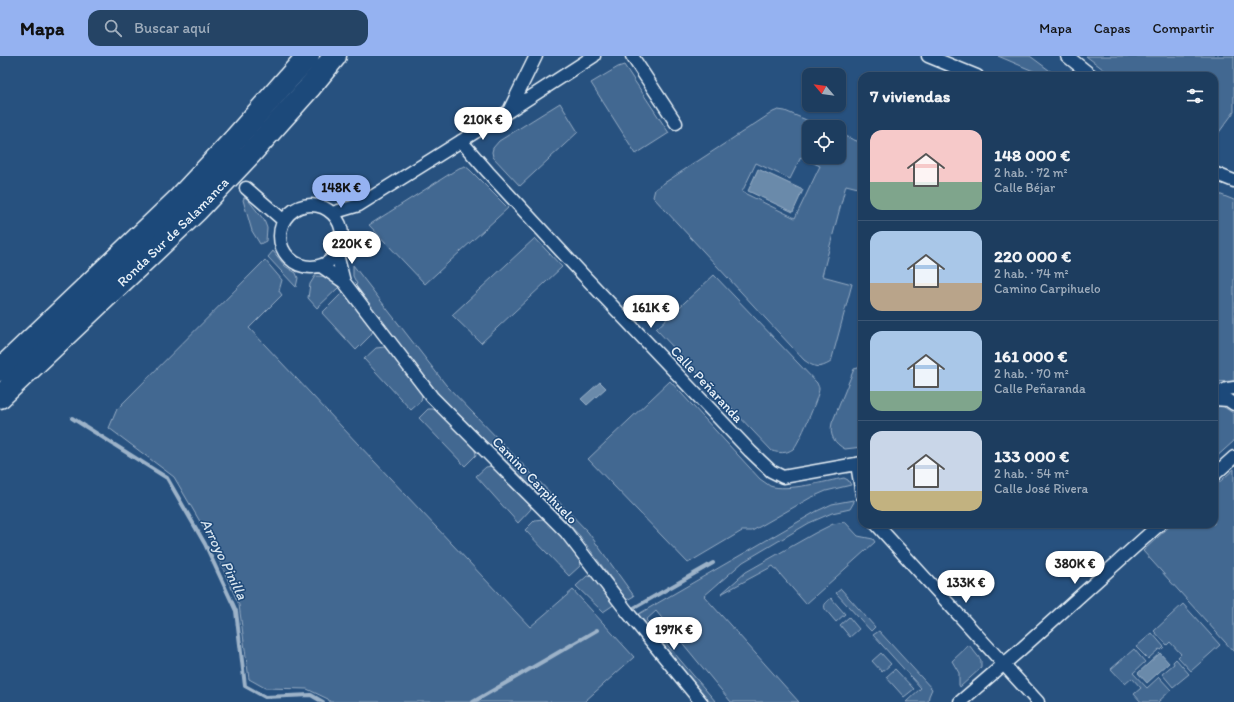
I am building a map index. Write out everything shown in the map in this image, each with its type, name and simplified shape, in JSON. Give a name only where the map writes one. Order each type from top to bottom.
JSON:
[{"type":"highway","name":"Ronda Sur de Salamanca","points":[[0,370],[178,200],[235,139],[308,56]]},
{"type":"highway","name":"Ronda Sur de Salamanca","points":[[0,398],[197,210],[304,94],[335,56]]},
{"type":"street","points":[[509,111],[536,56]]},
{"type":"street","points":[[332,213],[359,205],[594,56]]},
{"type":"street","points":[[632,56],[676,124]]},
{"type":"street","points":[[928,56],[967,72]]},
{"type":"street","points":[[1067,56],[1086,72]]},
{"type":"street","name":"Calle Peñaranda","points":[[461,141],[580,272],[750,451],[771,471],[783,476],[858,463]]},
{"type":"street","points":[[1218,175],[1234,181]]},
{"type":"street","points":[[246,188],[284,221]]},
{"type":"street","points":[[342,228],[359,205]]},
{"type":"street","points":[[306,206],[320,206],[332,213],[342,228],[341,246],[337,254],[330,261],[321,266],[310,267],[300,265],[291,260],[284,252],[281,242],[281,232],[284,221],[290,214],[297,209],[306,206]]},
{"type":"street","name":"Camino Carpihuelo","points":[[337,254],[344,282]]},
{"type":"street","name":"Camino Carpihuelo","points":[[321,266],[344,282],[432,397],[566,532],[701,702]]},
{"type":"street","points":[[1218,393],[1226,389],[1234,388]]},
{"type":"street","points":[[1218,399],[1228,400],[1234,404]]},
{"type":"street","points":[[1218,471],[1234,457]]},
{"type":"street","points":[[880,528],[1038,702]]},
{"type":"street","points":[[960,702],[1156,528]]},
{"type":"shaded area","points":[[998,56],[1030,56],[1052,72],[1036,72]]},
{"type":"shaded area","points":[[1086,56],[1234,56],[1234,112],[1218,134],[1218,72],[1107,72]]},
{"type":"shaded area","points":[[624,65],[669,133],[636,154],[591,83]]},
{"type":"shaded area","points":[[560,103],[578,132],[520,186],[493,157],[493,148],[499,141]]},
{"type":"shaded area","points":[[778,110],[785,111],[806,120],[802,120],[802,157],[790,179],[756,163],[742,192],[795,218],[820,166],[816,164],[846,164],[846,137],[858,141],[858,188],[846,185],[822,276],[852,284],[831,362],[817,367],[804,360],[653,197],[655,189],[773,112]]},
{"type":"shaded area","points":[[465,166],[508,208],[425,284],[369,225],[459,168]]},
{"type":"shaded area","points":[[758,169],[803,190],[793,212],[748,191]]},
{"type":"shaded area","points":[[1218,194],[1234,200],[1234,381],[1218,382]]},
{"type":"shaded area","points":[[245,196],[264,220],[267,228],[266,241],[260,244],[252,231],[243,200]]},
{"type":"shaded area","points":[[535,238],[562,267],[481,343],[452,315]]},
{"type":"shaded area","points":[[273,251],[285,266],[296,273],[298,278],[296,287],[268,257]]},
{"type":"shaded area","points":[[265,260],[282,280],[279,291],[282,295],[249,328],[530,627],[573,590],[634,657],[584,702],[330,702],[328,699],[307,689],[265,688],[249,679],[239,605],[209,537],[174,477],[109,428],[117,409]]},
{"type":"shaded area","points":[[353,265],[446,385],[588,532],[634,596],[627,600],[580,536],[438,393],[355,286],[357,284],[353,276]]},
{"type":"shaded area","points":[[714,275],[817,383],[819,389],[812,410],[796,446],[788,452],[782,453],[772,451],[656,329]]},
{"type":"shaded area","points":[[315,276],[328,278],[334,281],[339,287],[317,308],[308,298],[310,284]]},
{"type":"shaded area","points":[[343,292],[373,331],[356,350],[322,313]]},
{"type":"shaded area","points":[[385,347],[422,395],[421,401],[411,410],[364,359],[376,348]]},
{"type":"shaded area","points":[[858,368],[858,447],[845,449],[833,438],[831,427],[854,369]]},
{"type":"shaded area","points":[[670,381],[760,479],[770,486],[777,488],[796,487],[844,478],[848,480],[851,485],[826,491],[810,498],[752,531],[742,531],[688,563],[588,459]]},
{"type":"shaded area","points":[[600,382],[606,388],[587,405],[581,399]]},
{"type":"shaded area","points":[[1218,405],[1221,405],[1234,415],[1234,441],[1218,455]]},
{"type":"shaded area","points":[[428,409],[434,409],[474,446],[476,455],[465,466],[419,418]]},
{"type":"shaded area","points":[[492,466],[530,504],[531,509],[518,523],[476,476],[486,467]]},
{"type":"shaded area","points":[[1234,469],[1234,652],[1143,551],[1168,528],[1218,528],[1218,483]]},
{"type":"shaded area","points":[[853,500],[854,502],[850,509],[832,513],[809,523],[743,562],[704,596],[799,702],[731,702],[656,611],[646,620],[716,702],[710,702],[637,615],[817,511],[832,504]]},
{"type":"shaded area","points":[[543,519],[549,522],[582,560],[580,566],[569,576],[525,530],[535,520]]},
{"type":"shaded area","points":[[845,522],[858,536],[873,539],[875,542],[806,604],[773,566],[721,594],[746,572],[815,533],[833,524]]},
{"type":"shaded area","points":[[587,576],[594,577],[615,604],[603,612],[576,586]]},
{"type":"shaded area","points":[[841,589],[875,627],[871,631],[836,593]]},
{"type":"shaded area","points":[[831,598],[845,614],[836,622],[825,609],[826,603]]},
{"type":"shaded area","points":[[1183,604],[1220,645],[1191,671],[1178,657],[1181,654],[1170,642],[1167,645],[1154,631]]},
{"type":"shaded area","points":[[849,617],[859,629],[850,637],[840,625]]},
{"type":"shaded area","points":[[879,631],[932,689],[928,702],[906,702],[921,688],[873,635]]},
{"type":"shaded area","points":[[1152,633],[1164,647],[1161,650],[1159,649],[1148,659],[1136,647]]},
{"type":"shaded area","points":[[969,645],[981,660],[981,668],[960,687],[959,673],[952,661]]},
{"type":"shaded area","points":[[1134,649],[1145,662],[1133,673],[1147,688],[1159,677],[1171,690],[1158,702],[1141,702],[1134,694],[1141,688],[1132,678],[1125,684],[1111,669]]},
{"type":"shaded area","points":[[881,653],[891,664],[882,672],[872,661]]},
{"type":"shaded area","points":[[1160,653],[1169,663],[1147,683],[1138,673]]},
{"type":"shaded area","points":[[1176,659],[1189,674],[1173,687],[1162,674],[1174,664],[1173,662]]},
{"type":"shaded area","points":[[895,669],[914,689],[904,697],[886,677]]},
{"type":"waterway","name":"Arroyo Pinilla","points":[[72,418],[167,478],[205,544],[236,611],[245,686],[265,697],[311,695],[323,702]]},
{"type":"waterway","points":[[634,608],[713,563]]},
{"type":"waterway","points":[[473,702],[597,630]]}]
